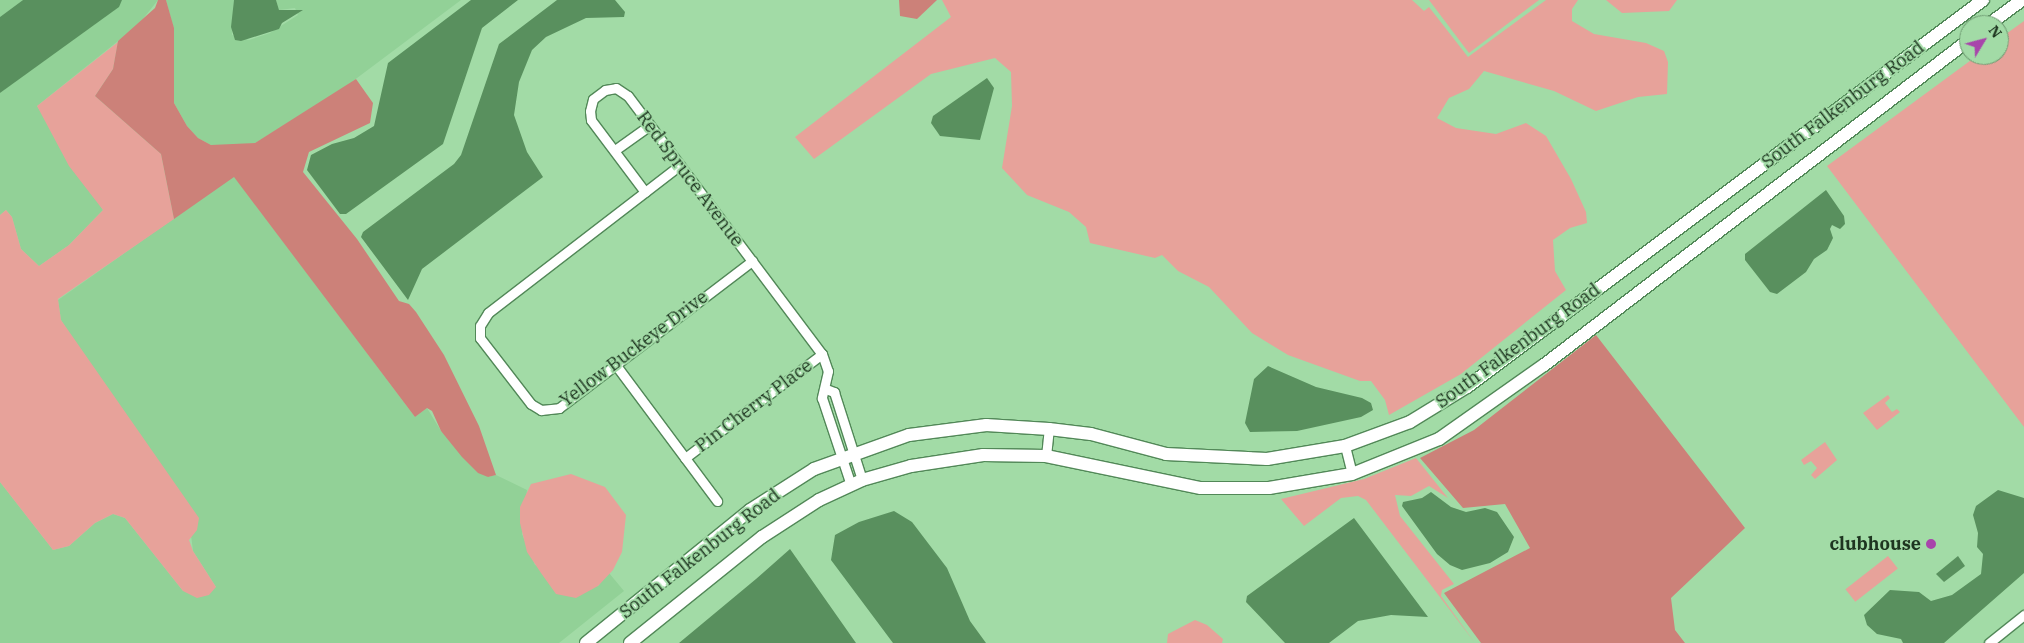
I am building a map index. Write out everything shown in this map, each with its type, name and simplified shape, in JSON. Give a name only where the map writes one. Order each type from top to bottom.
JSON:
[{"type":"street","name":"South Falkenburg Road","points":[[586,643],[750,510],[814,469],[909,436],[986,425],[1050,428],[1092,434],[1166,454],[1234,459],[1313,453],[1345,446],[1410,422],[1467,387],[1983,0]]},
{"type":"street","points":[[2002,15],[2022,0]]},
{"type":"street","name":"South Falkenburg Road","points":[[630,643],[762,537],[819,500],[857,483],[910,466],[982,455],[1046,456],[1201,488],[1269,488],[1352,474],[1439,439],[1486,408],[1959,48]]},
{"type":"street","name":"Red Spruce Avenue","points":[[646,192],[592,120],[590,111],[593,99],[605,90],[616,88],[628,96],[822,354],[828,372],[826,389],[822,398],[827,414],[848,456],[857,483]]},
{"type":"street","points":[[614,150],[650,125]]},
{"type":"street","name":"Yellow Buckeye Drive","points":[[680,165],[488,313],[480,326],[480,338],[531,404],[541,410],[559,408],[752,261]]},
{"type":"street","name":"Pin Cherry Place","points":[[685,458],[822,354]]},
{"type":"street","points":[[615,364],[717,501]]},
{"type":"street","name":"Red Spruce Avenue","points":[[826,389],[834,392],[848,456],[857,483]]},
{"type":"street","points":[[827,414],[839,410]]},
{"type":"street","points":[[1046,456],[1050,428]]},
{"type":"street","points":[[1345,446],[1352,474]]},
{"type":"street","points":[[1988,643],[2024,615]]},
{"type":"shaded area","points":[[0,0],[23,0],[0,17]]},
{"type":"shaded area","points":[[23,0],[122,0],[119,7],[0,93],[0,17]]},
{"type":"shaded area","points":[[122,0],[158,0],[138,25],[37,106],[103,210],[69,245],[39,266],[21,249],[12,217],[6,210],[0,215],[0,93]]},
{"type":"shaded area","points":[[158,0],[166,0],[174,28],[174,103],[187,126],[198,138],[211,145],[255,143],[356,79],[373,103],[370,123],[309,152],[303,172],[357,239],[399,301],[409,304],[416,312],[444,355],[479,426],[496,475],[488,477],[478,473],[462,457],[441,431],[432,411],[427,408],[415,417],[234,177],[174,219],[161,154],[95,96],[113,69],[118,41],[155,8]]},
{"type":"shaded area","points":[[166,0],[234,0],[232,35],[249,40],[270,33],[298,15],[295,8],[279,10],[276,0],[461,0],[337,93],[255,143],[230,146],[211,145],[198,138],[187,126],[174,103],[174,29]]},
{"type":"shaded area","points":[[234,0],[276,0],[279,10],[303,10],[282,23],[279,29],[241,41],[235,40],[231,27]]},
{"type":"shaded area","points":[[471,0],[518,0],[482,28],[443,144],[346,214],[340,214],[307,170],[311,155],[332,144],[354,138],[374,126],[388,63]]},
{"type":"shaded area","points":[[557,0],[615,0],[625,12],[624,17],[586,18],[546,37],[532,50],[519,82],[514,115],[527,152],[543,177],[422,269],[408,300],[361,237],[363,232],[454,164],[461,155],[499,44]]},
{"type":"shaded area","points":[[899,0],[937,0],[917,19],[900,16]]},
{"type":"shaded area","points":[[942,0],[1412,0],[1424,11],[1429,7],[1468,57],[1546,0],[1578,0],[1572,9],[1572,21],[1594,34],[1646,43],[1664,51],[1668,62],[1667,94],[1638,97],[1596,111],[1554,91],[1484,71],[1469,89],[1449,98],[1437,118],[1456,128],[1496,134],[1526,123],[1546,136],[1571,179],[1586,212],[1587,223],[1570,228],[1553,240],[1555,271],[1566,290],[1461,374],[1389,415],[1385,400],[1371,381],[1360,381],[1288,355],[1252,333],[1209,287],[1178,271],[1162,255],[1155,258],[1090,243],[1086,227],[1069,212],[1027,195],[1002,168],[1012,106],[1011,72],[995,58],[931,74],[814,159],[795,137],[951,17]]},
{"type":"shaded area","points":[[1429,0],[1539,0],[1469,53]]},
{"type":"shaded area","points":[[1606,0],[1677,0],[1669,11],[1622,13]]},
{"type":"shaded area","points":[[2024,21],[2024,427],[1827,166],[1964,65],[2009,65],[2009,32]]},
{"type":"shaded area","points":[[118,42],[113,69],[95,96],[161,154],[174,219],[58,299],[61,320],[199,518],[197,530],[189,540],[193,551],[216,587],[209,595],[197,598],[183,591],[125,518],[113,514],[95,523],[69,546],[53,550],[0,482],[0,215],[6,210],[12,217],[21,249],[39,266],[69,245],[103,210],[69,166],[37,106]]},
{"type":"shaded area","points":[[987,78],[994,88],[980,140],[940,136],[931,123],[933,116]]},
{"type":"shaded area","points":[[234,176],[415,417],[427,408],[441,431],[488,477],[496,475],[527,490],[522,534],[535,565],[598,586],[609,573],[624,591],[559,643],[0,643],[0,482],[53,550],[69,546],[95,523],[113,514],[125,518],[183,591],[216,587],[193,551],[191,535],[61,320],[58,300]]},
{"type":"shaded area","points":[[1826,190],[1844,216],[1845,224],[1840,229],[1832,225],[1830,229],[1833,238],[1827,250],[1814,259],[1806,272],[1777,294],[1770,292],[1745,260],[1745,254]]},
{"type":"shaded area","points":[[1596,335],[1745,528],[1671,598],[1675,630],[1685,643],[1481,643],[1444,593],[1530,548],[1505,504],[1463,508],[1420,458],[1474,430]]},
{"type":"shaded area","points":[[1268,366],[1316,387],[1362,398],[1371,403],[1373,410],[1361,417],[1297,431],[1250,432],[1245,423],[1254,379]]},
{"type":"shaded area","points":[[1888,395],[1890,398],[1885,403],[1892,412],[1897,409],[1900,412],[1877,430],[1863,413]]},
{"type":"shaded area","points":[[1825,442],[1837,460],[1815,479],[1811,475],[1817,468],[1811,461],[1804,465],[1801,460]]},
{"type":"shaded area","points":[[1416,458],[1448,498],[1429,486],[1411,496],[1395,495],[1400,516],[1454,584],[1442,590],[1441,596],[1475,643],[1366,500],[1358,496],[1341,498],[1304,526],[1281,499],[1364,479]]},
{"type":"shaded area","points":[[571,474],[605,487],[626,515],[622,552],[613,570],[598,586],[576,598],[556,594],[527,552],[520,523],[520,507],[531,484]]},
{"type":"shaded area","points":[[1998,490],[2024,498],[2024,573],[1944,643],[1903,643],[1901,639],[1877,634],[1867,625],[1864,615],[1890,590],[1919,592],[1931,601],[1952,595],[1981,574],[1983,554],[1977,547],[1978,533],[1973,515],[1976,506]]},
{"type":"shaded area","points":[[1431,492],[1451,507],[1466,512],[1485,508],[1497,512],[1514,537],[1508,552],[1490,563],[1462,570],[1450,565],[1437,554],[1402,506],[1403,502],[1422,498]]},
{"type":"shaded area","points":[[894,511],[912,522],[947,568],[970,621],[986,643],[893,643],[831,560],[835,535],[859,522]]},
{"type":"shaded area","points":[[1354,518],[1428,617],[1391,615],[1358,621],[1329,643],[1285,643],[1246,602],[1247,596]]},
{"type":"shaded area","points":[[790,549],[856,643],[679,643],[756,579]]},
{"type":"shaded area","points":[[1888,556],[1898,569],[1855,602],[1845,589]]},
{"type":"shaded area","points":[[1958,556],[1965,566],[1944,582],[1936,574]]},
{"type":"shaded area","points":[[1195,620],[1207,625],[1223,639],[1222,643],[1167,643],[1168,634]]},
{"type":"place","name":"clubhouse","points":[[1931,544]]}]
